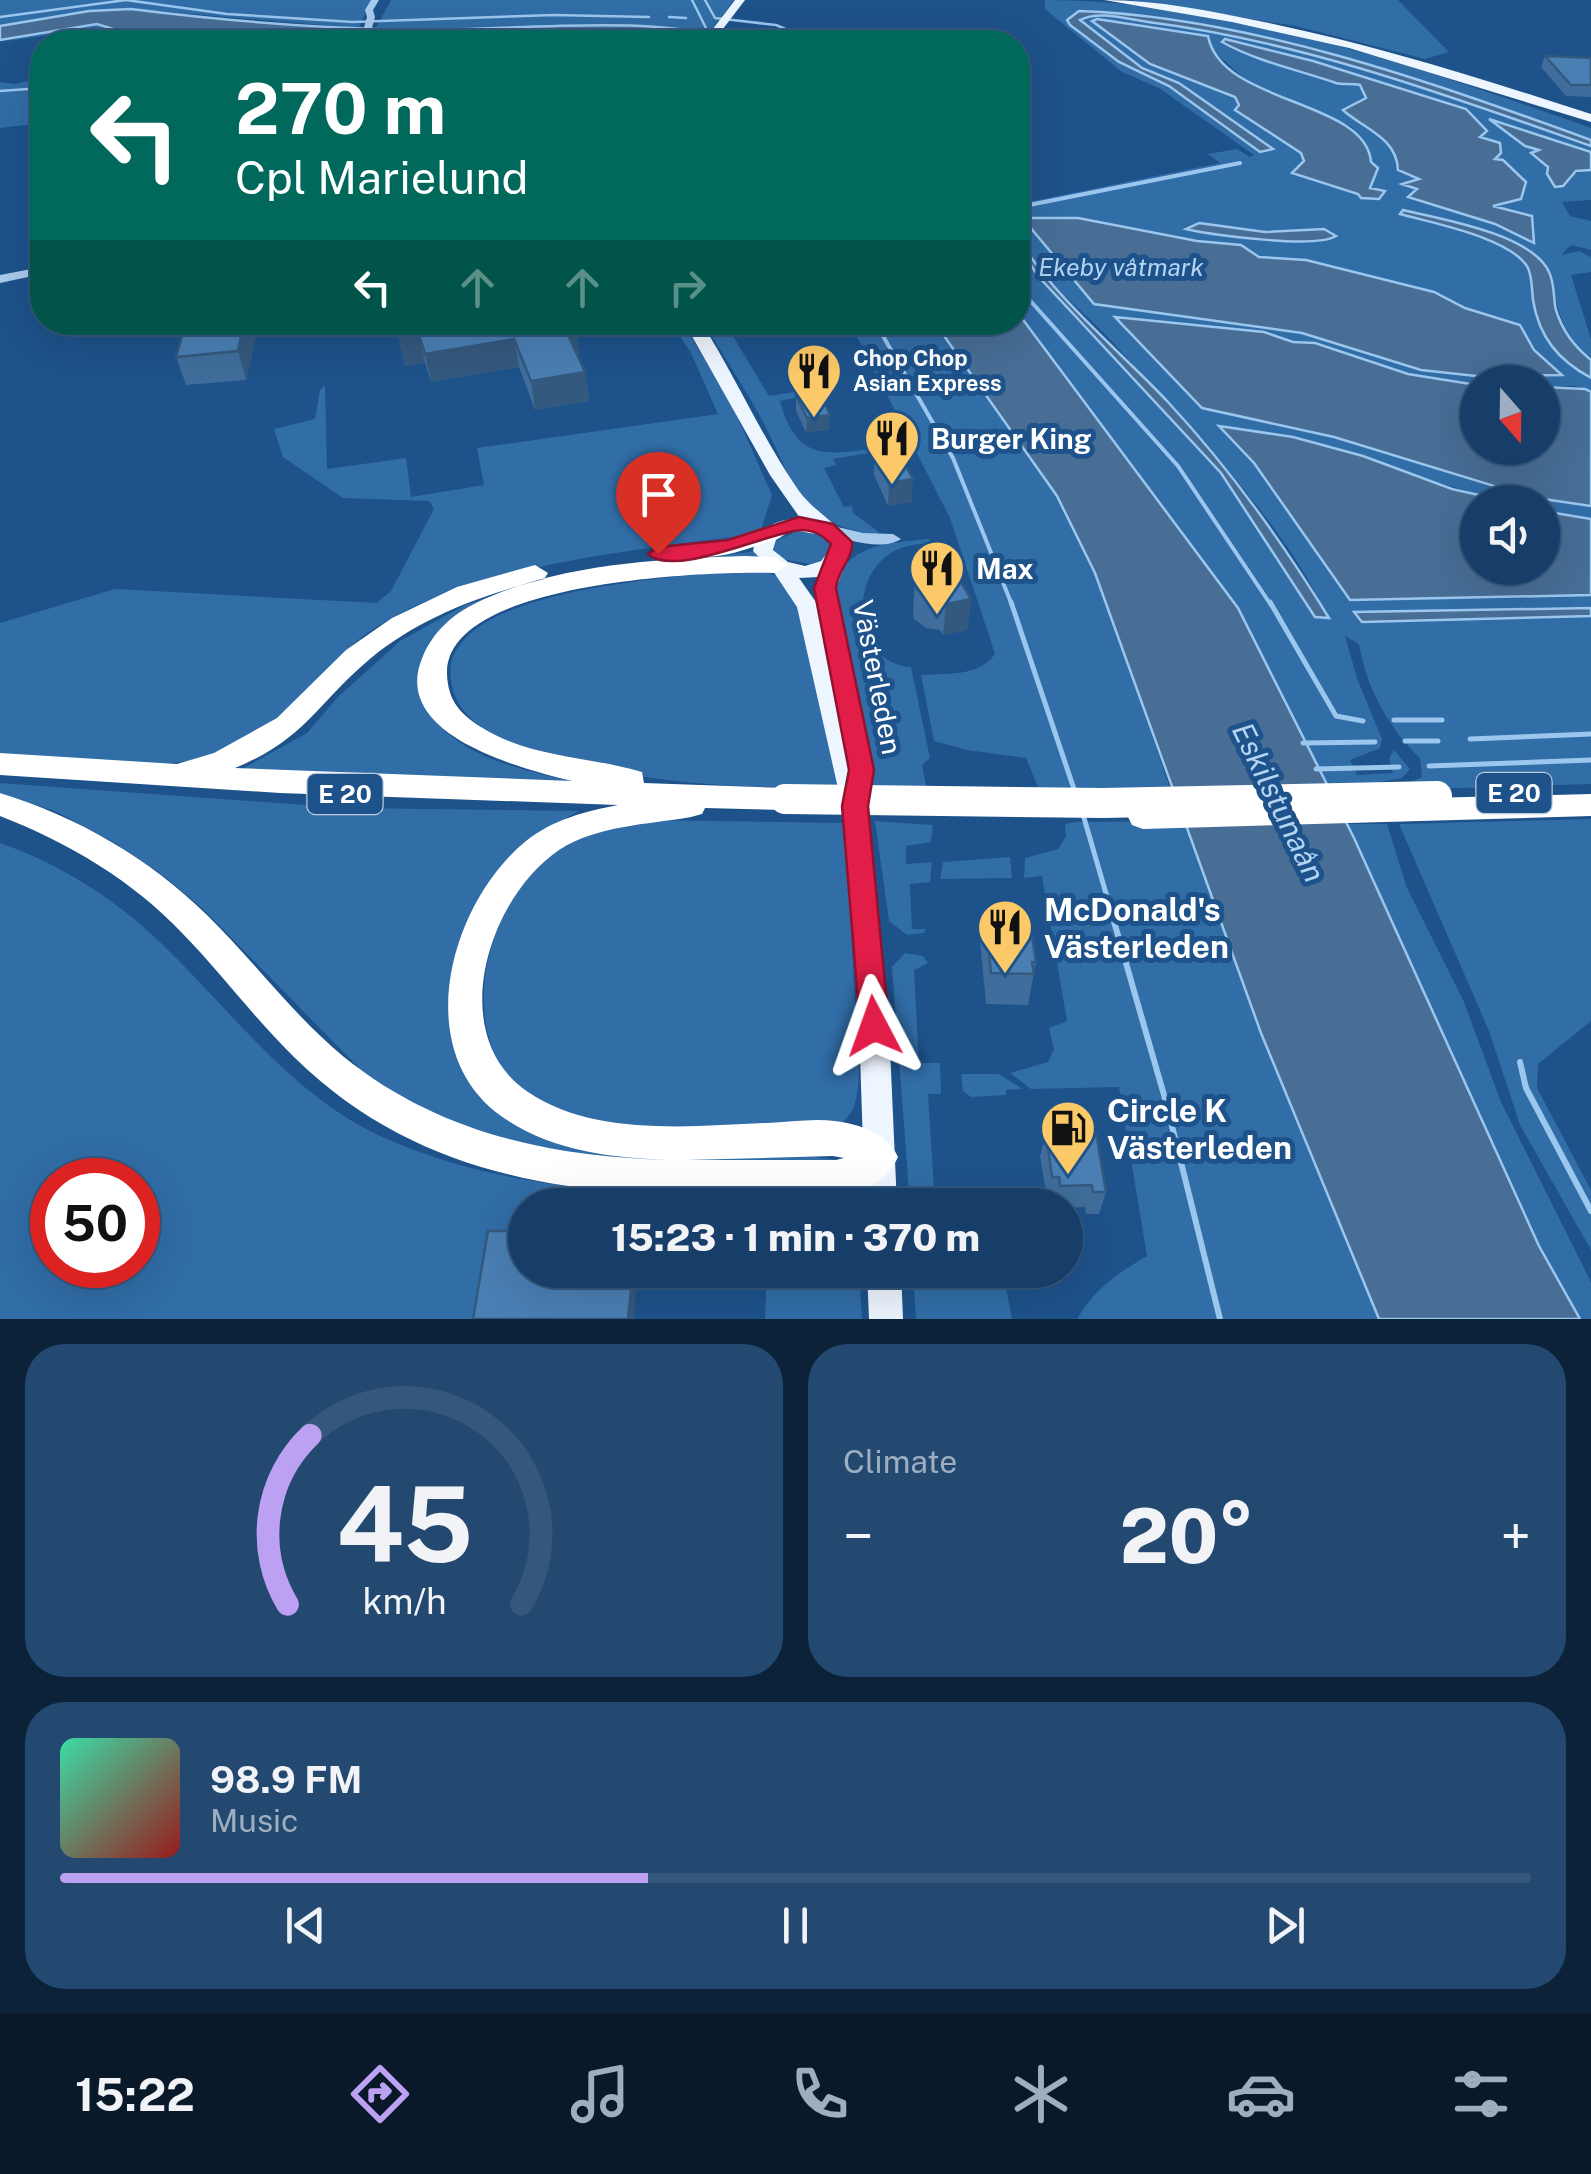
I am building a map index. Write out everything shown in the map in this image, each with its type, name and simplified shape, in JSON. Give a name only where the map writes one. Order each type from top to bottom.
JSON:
[{"type":"highway","name":"E 20","points":[[142,775],[209,766],[260,745],[303,712],[358,654],[385,634],[411,618],[488,584],[580,564],[731,546],[775,530]]},
{"type":"highway","name":"E 20","points":[[698,801],[673,787],[548,764],[495,748],[458,727],[440,707],[433,691],[432,667],[449,636],[464,622],[486,608],[538,590],[719,565],[778,566]]},
{"type":"highway","name":"E 20","points":[[0,764],[142,775],[698,801]]},
{"type":"highway","name":"E 20","points":[[0,774],[269,791],[1111,816],[1441,803],[1591,790]]},
{"type":"highway","name":"E 20","points":[[698,801],[588,822],[548,842],[516,870],[494,903],[468,967],[463,1015],[476,1062],[494,1087],[515,1105],[568,1129],[653,1140],[833,1138],[856,1142],[878,1158]]},
{"type":"highway","name":"E 20","points":[[1441,803],[1591,805]]},
{"type":"highway","points":[[0,804],[94,844],[143,877],[194,922],[303,1042],[348,1082],[413,1125],[464,1148],[577,1173],[663,1178],[836,1178],[860,1173],[878,1158]]},
{"type":"main road","points":[[717,30],[740,0]]},
{"type":"main road","points":[[1109,0],[1249,21],[1430,66],[1591,120]]},
{"type":"main road","points":[[700,335],[802,510],[825,528],[841,542],[835,561],[810,571],[778,566],[763,551],[764,542],[775,530],[799,524],[825,528]]},
{"type":"main road","points":[[766,454],[776,496],[775,530]]},
{"type":"main road","name":"Västerleden","points":[[835,561],[825,588],[861,770],[855,806]]},
{"type":"main road","name":"Västerleden","points":[[778,566],[808,608],[855,806],[874,1026],[880,1188]]},
{"type":"main road","points":[[885,1288],[886,1319]]},
{"type":"street","points":[[371,18],[369,10],[375,0]]},
{"type":"street","points":[[368,30],[371,18],[385,0]]},
{"type":"street","points":[[0,279],[30,273]]},
{"type":"street","points":[[825,528],[863,538],[894,539],[864,545],[835,561]]},
{"type":"shaded area","points":[[0,0],[371,0],[359,28],[131,9],[89,11],[0,26]]},
{"type":"shaded area","points":[[391,0],[734,0],[712,30],[376,28]]},
{"type":"shaded area","points":[[1045,0],[1113,3],[1253,25],[1392,61],[1591,128],[1591,140],[1404,75],[1274,39],[1209,26],[1079,11],[1070,25],[1119,62],[1163,83],[1260,152],[1273,149],[1179,83],[1142,68],[1080,20],[1113,16],[1261,42],[1372,72],[1591,146],[1591,152],[1491,119],[1570,175],[1591,170],[1591,200],[1562,202],[1570,216],[1591,221],[1591,250],[1571,245],[1561,255],[1579,251],[1591,257],[1591,272],[1571,275],[1591,339],[1591,360],[1563,323],[1552,277],[1485,231],[1401,214],[1490,240],[1520,258],[1529,269],[1536,313],[1545,336],[1560,355],[1591,378],[1591,392],[1575,386],[1560,386],[1560,365],[1550,365],[1534,350],[1520,325],[1465,308],[1434,292],[1306,260],[1259,257],[1241,245],[1197,241],[1078,218],[1030,218],[1030,202],[1220,163],[1208,154],[1237,149],[1250,157],[1254,155],[1159,88],[1122,72],[1045,9]],"holes":[[[1092,21],[1208,36],[1211,49],[1248,82],[1352,127],[1371,162],[1370,188],[1359,194],[1312,181],[1301,153],[1235,111],[1239,105],[1235,97],[1150,64]],[[1226,39],[1313,61],[1466,109],[1487,132],[1479,137],[1489,142],[1494,159],[1493,205],[1533,242],[1495,224],[1409,196],[1418,190],[1404,185],[1420,180],[1382,138],[1344,109],[1366,98],[1360,85],[1336,83],[1223,42]]]},
{"type":"shaded area","points":[[1129,0],[1398,0],[1449,52],[1425,59],[1296,26]]},
{"type":"shaded area","points":[[97,24],[116,30],[86,30],[65,30]]},
{"type":"shaded area","points":[[30,81],[30,124],[0,128],[0,82]]},
{"type":"shaded area","points":[[1030,224],[1178,317],[1302,333],[1421,370],[1460,374],[1460,383],[1408,374],[1315,343],[1293,342],[1264,332],[1116,318],[1202,408],[1334,437],[1491,485],[1460,485],[1460,489],[1311,442],[1220,427],[1254,463],[1350,600],[1591,595],[1591,608],[1355,612],[1362,622],[1591,616],[1591,784],[1392,790],[1422,777],[1420,758],[1380,706],[1359,644],[1345,636],[1382,739],[1380,748],[1350,760],[1357,775],[1393,773],[1389,758],[1394,750],[1410,769],[1402,778],[1331,792],[1238,608],[1030,329],[1030,264],[1076,319],[1221,473],[1315,617],[1328,618],[1309,582],[1261,511],[1204,443],[1030,257]]},
{"type":"shaded area","points":[[679,335],[690,335],[732,405],[772,495],[760,533],[582,558],[452,591],[378,626],[348,648],[274,726],[244,744],[211,756],[142,764],[0,753],[0,623],[115,589],[377,603],[391,591],[434,509],[429,501],[343,498],[283,457],[274,429],[315,419],[320,390],[325,385],[327,469],[406,458],[411,497],[484,485],[477,448],[718,414]]},
{"type":"shaded area","points":[[711,335],[732,335],[769,396],[808,390],[810,394],[780,401],[787,421],[805,445],[846,452],[881,447],[879,439],[892,439],[900,455],[893,449],[833,459],[836,465],[824,468],[844,507],[852,506],[853,513],[879,532],[876,535],[849,529],[812,509],[790,478],[760,416]]},
{"type":"shaded area","points":[[856,335],[943,335],[1057,496],[1096,573],[1172,794],[1040,792],[1026,758],[934,741],[921,675],[971,670],[995,654],[950,518]]},
{"type":"shaded area","points":[[1560,501],[1591,506],[1591,519],[1560,514]]},
{"type":"shaded area","points":[[797,531],[812,531],[830,543],[824,559],[810,564],[781,559],[774,550],[776,541]]},
{"type":"shaded area","points":[[928,539],[937,545],[906,546],[884,558],[870,577],[863,600],[864,624],[873,645],[888,660],[911,667],[930,758],[922,765],[928,795],[872,795],[834,579],[852,558],[863,552]]},
{"type":"shaded area","points":[[756,551],[759,557],[588,577],[462,618],[426,705],[438,723],[453,738],[491,759],[575,782],[240,770],[307,733],[338,697],[400,641],[465,605],[507,591],[586,574]]},
{"type":"shaded area","points":[[740,570],[781,578],[801,604],[840,790],[716,785],[590,767],[550,757],[490,733],[472,720],[458,702],[451,681],[457,650],[482,625],[520,607],[619,584]]},
{"type":"shaded area","points":[[0,783],[346,808],[579,811],[538,834],[464,952],[478,1091],[700,1158],[815,1157],[845,1161],[576,1160],[418,1111],[363,1072],[202,908],[161,874],[115,843],[57,812],[0,793]]},
{"type":"shaded area","points":[[1591,819],[1591,1021],[1538,1064],[1537,1088],[1591,1190],[1591,1250],[1520,1125],[1489,1031],[1399,824]]},
{"type":"shaded area","points":[[646,820],[845,823],[859,1071],[853,1109],[842,1123],[824,1133],[684,1131],[611,1124],[550,1108],[515,1085],[494,1052],[484,1014],[486,973],[496,931],[515,893],[541,861],[572,838]]},
{"type":"shaded area","points":[[875,821],[933,825],[931,842],[906,846],[906,864],[932,862],[930,882],[910,884],[912,929],[926,929],[924,933],[907,935],[889,921]]},
{"type":"shaded area","points":[[1184,821],[1261,1033],[1379,1319],[1077,1319],[1108,1283],[1147,1256],[1119,1087],[1031,1089],[1010,1073],[1048,1062],[1054,1049],[1049,1028],[1067,1021],[1042,876],[1024,878],[1025,858],[1058,849],[1066,836],[1065,824]]},
{"type":"shaded area","points":[[1347,824],[1387,824],[1407,888],[1464,1002],[1501,1102],[1591,1282],[1591,1319],[1580,1319],[1539,1246]]},
{"type":"shaded area","points":[[0,843],[65,872],[124,911],[160,942],[293,1077],[353,1122],[387,1139],[455,1163],[524,1180],[586,1188],[508,1188],[508,1280],[484,1319],[0,1319]]},
{"type":"shaded area","points":[[1010,857],[1012,878],[940,879],[943,862]]},
{"type":"shaded area","points":[[905,953],[923,956],[928,963],[914,970],[919,1063],[940,1063],[941,1094],[928,1094],[934,1188],[909,1188],[892,967]]},
{"type":"shaded area","points":[[961,1074],[999,1074],[1023,1089],[1006,1090],[1006,1095],[971,1097],[963,1091]]},
{"type":"shaded area","points":[[766,1288],[860,1288],[862,1319],[765,1319]]},
{"type":"shaded area","points":[[914,1288],[1006,1288],[1012,1319],[916,1319]]},
{"type":"water","points":[[131,9],[276,24],[421,30],[116,30],[97,24],[30,30],[30,35],[0,40],[0,26],[89,11]]},
{"type":"water","points":[[1079,11],[1209,26],[1339,56],[1530,118],[1591,140],[1591,146],[1372,72],[1261,42],[1113,16],[1080,20],[1142,68],[1179,83],[1273,149],[1260,152],[1169,86],[1119,62],[1070,25],[1067,20]]},
{"type":"water","points":[[1092,21],[1208,36],[1219,59],[1238,76],[1345,125],[1363,141],[1371,162],[1378,168],[1370,188],[1385,191],[1379,199],[1361,198],[1292,173],[1304,161],[1301,153],[1235,110],[1239,105],[1235,97],[1150,64]]},
{"type":"water","points":[[586,25],[684,30],[421,30]]},
{"type":"water","points":[[1225,39],[1313,61],[1466,109],[1487,131],[1480,137],[1500,143],[1501,153],[1495,159],[1503,160],[1526,182],[1521,199],[1493,206],[1532,216],[1534,243],[1495,224],[1408,197],[1417,189],[1402,184],[1419,179],[1398,170],[1392,149],[1385,141],[1343,110],[1366,98],[1360,85],[1336,83],[1263,60],[1222,42]]},
{"type":"water","points":[[1489,119],[1591,152],[1591,170],[1576,171],[1563,186],[1555,187],[1547,174],[1548,167],[1531,153],[1539,150],[1525,146]]},
{"type":"water","points":[[1403,210],[1484,230],[1539,259],[1551,277],[1562,325],[1591,360],[1591,378],[1560,355],[1545,336],[1536,313],[1529,271],[1519,257],[1470,233],[1400,214]]},
{"type":"water","name":"Ekeby våtmark","points":[[1030,218],[1078,218],[1197,241],[1241,245],[1259,257],[1306,260],[1434,292],[1465,308],[1520,325],[1534,350],[1551,365],[1460,365],[1460,374],[1421,370],[1302,333],[1094,304],[1030,227]]},
{"type":"water","name":"Ekeby våtmark","points":[[1199,223],[1265,232],[1324,229],[1336,236],[1286,241],[1186,229]]},
{"type":"water","points":[[1030,255],[1067,301],[1213,453],[1274,533],[1329,618],[1315,617],[1221,473],[1030,264]]},
{"type":"water","name":"Ekeby våtmark","points":[[1115,317],[1264,332],[1293,342],[1315,343],[1408,374],[1460,382],[1460,465],[1560,465],[1560,388],[1585,389],[1591,392],[1591,506],[1560,501],[1560,485],[1491,485],[1334,437],[1202,408]]},
{"type":"water","name":"Eskilstunaån","points":[[1030,329],[1238,608],[1354,838],[1539,1246],[1580,1319],[1379,1319],[1261,1033],[1095,573],[1057,496],[943,335],[1030,335]]},
{"type":"water","points":[[1219,426],[1293,437],[1363,456],[1460,491],[1460,585],[1560,585],[1560,514],[1591,519],[1591,595],[1350,600],[1254,463]]},
{"type":"water","points":[[1591,608],[1591,616],[1362,622],[1354,612]]},
{"type":"building","points":[[1545,56],[1591,58],[1591,85],[1571,85]]},
{"type":"building","points":[[182,335],[241,335],[238,351],[176,357]]},
{"type":"building","points":[[419,335],[568,335],[585,372],[531,381],[514,339],[425,354]]},
{"type":"building","points":[[820,393],[830,415],[807,418],[796,396]]},
{"type":"building","points":[[897,450],[913,479],[889,483],[875,453]]},
{"type":"building","points":[[944,571],[958,577],[971,599],[946,604],[916,588],[915,580],[920,574]]},
{"type":"building","points":[[985,910],[1028,910],[1036,962],[1032,962],[1034,974],[991,973]]},
{"type":"building","points":[[1046,1133],[1096,1133],[1106,1192],[1093,1192],[1092,1185],[1060,1186],[1059,1177],[1052,1177]]},
{"type":"building","points":[[488,1231],[508,1231],[508,1288],[631,1288],[628,1319],[473,1319]]},
{"type":"waterway","points":[[0,17],[126,0],[227,14],[353,22],[554,15],[649,17]]},
{"type":"waterway","points":[[692,0],[704,30]]},
{"type":"waterway","points":[[705,0],[715,18],[776,25],[788,30]]},
{"type":"waterway","points":[[669,17],[686,18]]},
{"type":"waterway","points":[[0,91],[30,89]]},
{"type":"waterway","points":[[1030,205],[1240,163]]},
{"type":"waterway","points":[[1030,300],[1178,466],[1271,605]]},
{"type":"waterway","points":[[882,335],[953,458],[1012,605]]},
{"type":"waterway","points":[[1011,602],[1075,792]]},
{"type":"waterway","points":[[1270,602],[1336,716],[1363,721]]},
{"type":"waterway","points":[[1394,720],[1442,720]]},
{"type":"waterway","points":[[1470,739],[1591,734]]},
{"type":"waterway","points":[[1405,741],[1438,741]]},
{"type":"waterway","points":[[1303,743],[1375,742]]},
{"type":"waterway","points":[[1429,766],[1591,760]]},
{"type":"waterway","points":[[1316,769],[1399,767]]},
{"type":"waterway","points":[[1082,811],[1114,921]]},
{"type":"waterway","points":[[1113,918],[1166,1102],[1220,1319]]},
{"type":"waterway","points":[[1520,1062],[1526,1088],[1591,1211]]},
{"type":"place","name":"Chop Chop Asian Express","points":[[814,420]]},
{"type":"place","name":"Burger King","points":[[892,487]]},
{"type":"place","name":"Max","points":[[937,617]]},
{"type":"place","name":"McDonald's Västerleden","points":[[1005,976]]},
{"type":"place","name":"Circle K Västerleden","points":[[1068,1177]]},
{"type":"route","points":[[658,554],[731,546],[799,524],[826,528],[841,542],[842,551],[826,576],[825,588],[861,770],[855,806],[874,1026]]}]
